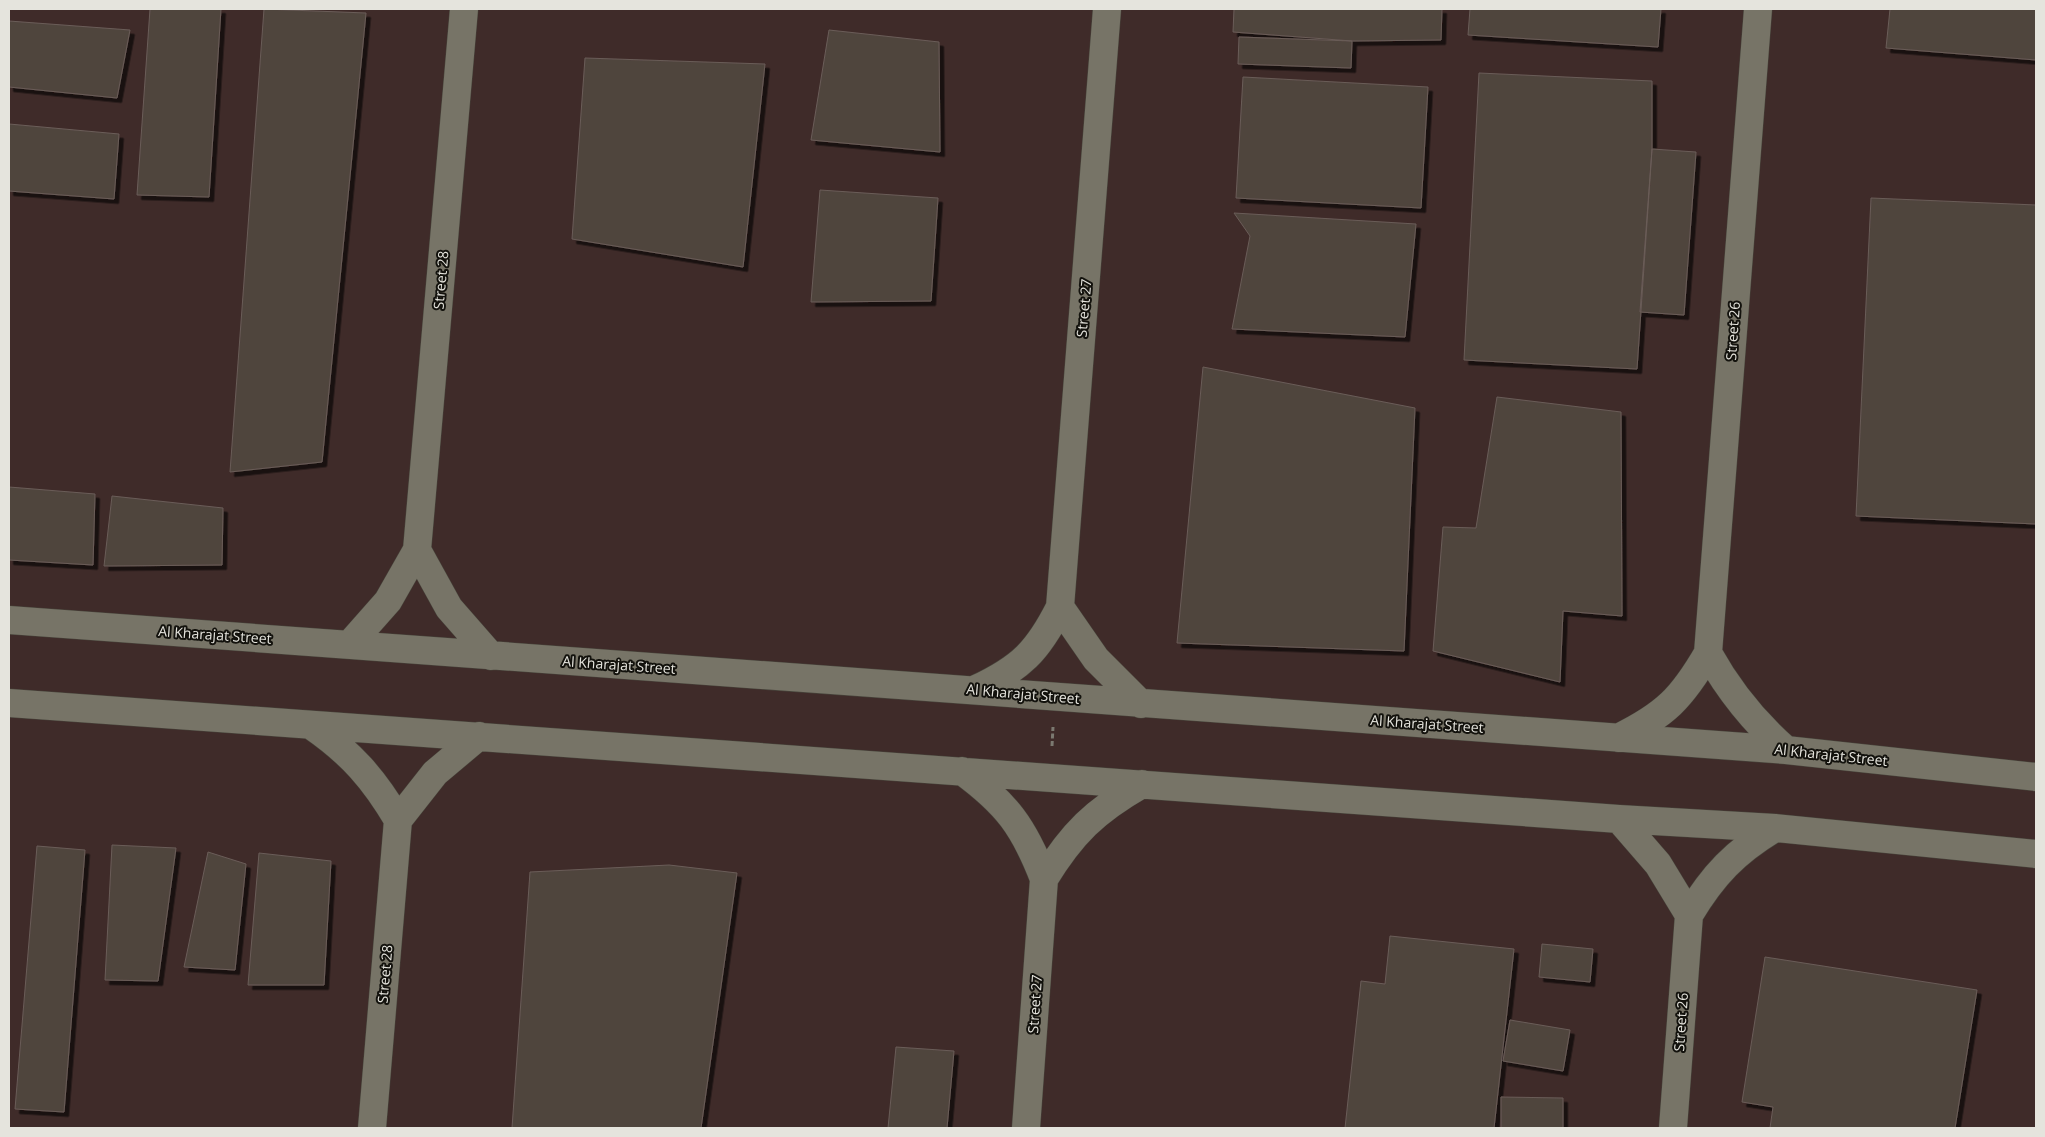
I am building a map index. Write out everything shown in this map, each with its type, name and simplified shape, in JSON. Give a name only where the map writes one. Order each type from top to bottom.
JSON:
[{"type":"street","name":"Street 28","points":[[350,644],[388,601],[418,550],[464,9]]},
{"type":"street","name":"Street 27","points":[[976,690],[1003,676],[1027,658],[1047,634],[1060,607],[1107,9]]},
{"type":"street","name":"Street 26","points":[[1618,738],[1647,724],[1672,705],[1692,680],[1708,653],[1758,9]]},
{"type":"street","points":[[418,550],[449,608],[491,656]]},
{"type":"street","points":[[1060,607],[1096,659],[1141,704]]},
{"type":"street","name":"Al Kharajat Street","points":[[9,620],[1786,750],[2036,777]]},
{"type":"street","points":[[1708,653],[1723,680],[1742,706],[1762,729],[1786,750]]},
{"type":"street","points":[[9,703],[1618,819],[1775,828],[2036,854]]},
{"type":"street","points":[[312,726],[339,744],[362,766],[382,792],[398,820],[434,773],[479,736]]},
{"type":"street","name":"Street 27","points":[[962,771],[990,791],[1013,817],[1031,847],[1044,880],[1026,1128]]},
{"type":"street","name":"Street 27","points":[[1044,880],[1062,850],[1085,824],[1112,802],[1142,784]]},
{"type":"street","points":[[1618,819],[1658,864],[1689,915]]},
{"type":"street","name":"Street 28","points":[[372,1128],[398,820]]},
{"type":"street","name":"Street 26","points":[[1673,1128],[1689,915],[1705,889],[1725,865],[1748,844],[1775,828]]},
{"type":"path","points":[[1050,777],[1056,696]]},
{"type":"shaded area","points":[[9,9],[2036,9],[2036,1128],[9,1128]]},
{"type":"building","points":[[150,9],[221,9],[209,197],[137,195]]},
{"type":"building","points":[[264,9],[366,13],[322,462],[230,472]]},
{"type":"building","points":[[1234,9],[1442,9],[1441,40],[1352,41],[1233,32]]},
{"type":"building","points":[[1470,9],[1661,9],[1658,47],[1468,35]]},
{"type":"building","points":[[1890,9],[2036,9],[2036,60],[1886,48]]},
{"type":"building","points":[[9,21],[130,30],[117,98],[9,87]]},
{"type":"building","points":[[829,30],[939,42],[940,152],[811,140]]},
{"type":"building","points":[[1239,37],[1352,41],[1351,68],[1238,64]]},
{"type":"building","points":[[585,58],[765,64],[743,267],[572,239]]},
{"type":"building","points":[[1479,73],[1652,81],[1652,149],[1637,369],[1464,360]]},
{"type":"building","points":[[1243,77],[1428,87],[1421,208],[1236,198]]},
{"type":"building","points":[[9,124],[119,134],[114,199],[9,191]]},
{"type":"building","points":[[1652,149],[1696,152],[1684,315],[1640,312]]},
{"type":"building","points":[[820,190],[938,198],[931,301],[811,302]]},
{"type":"building","points":[[1871,198],[2036,205],[2036,524],[1856,516]]},
{"type":"building","points":[[1234,213],[1416,224],[1405,337],[1232,329],[1250,236]]},
{"type":"building","points":[[1203,367],[1415,408],[1404,651],[1177,643]]},
{"type":"building","points":[[1497,397],[1621,412],[1622,616],[1563,611],[1560,682],[1433,651],[1443,527],[1476,528]]},
{"type":"building","points":[[9,487],[95,494],[93,565],[9,560]]},
{"type":"building","points":[[112,496],[223,508],[222,565],[104,566]]},
{"type":"building","points":[[112,845],[176,848],[158,981],[105,980]]},
{"type":"building","points":[[37,846],[85,850],[64,1112],[15,1109]]},
{"type":"building","points":[[208,852],[246,864],[235,970],[184,967]]},
{"type":"building","points":[[259,853],[331,861],[324,985],[248,985]]},
{"type":"building","points":[[669,865],[737,873],[701,1128],[512,1128],[530,872]]},
{"type":"building","points":[[1390,936],[1514,949],[1494,1128],[1345,1128],[1361,981],[1385,984]]},
{"type":"building","points":[[1542,944],[1593,949],[1590,982],[1539,977]]},
{"type":"building","points":[[1765,957],[1977,990],[1955,1128],[1770,1128],[1773,1107],[1742,1102]]},
{"type":"building","points":[[1510,1020],[1570,1030],[1563,1071],[1503,1061]]},
{"type":"building","points":[[896,1047],[954,1051],[947,1128],[888,1128]]},
{"type":"building","points":[[1501,1097],[1563,1098],[1563,1128],[1501,1128]]}]
